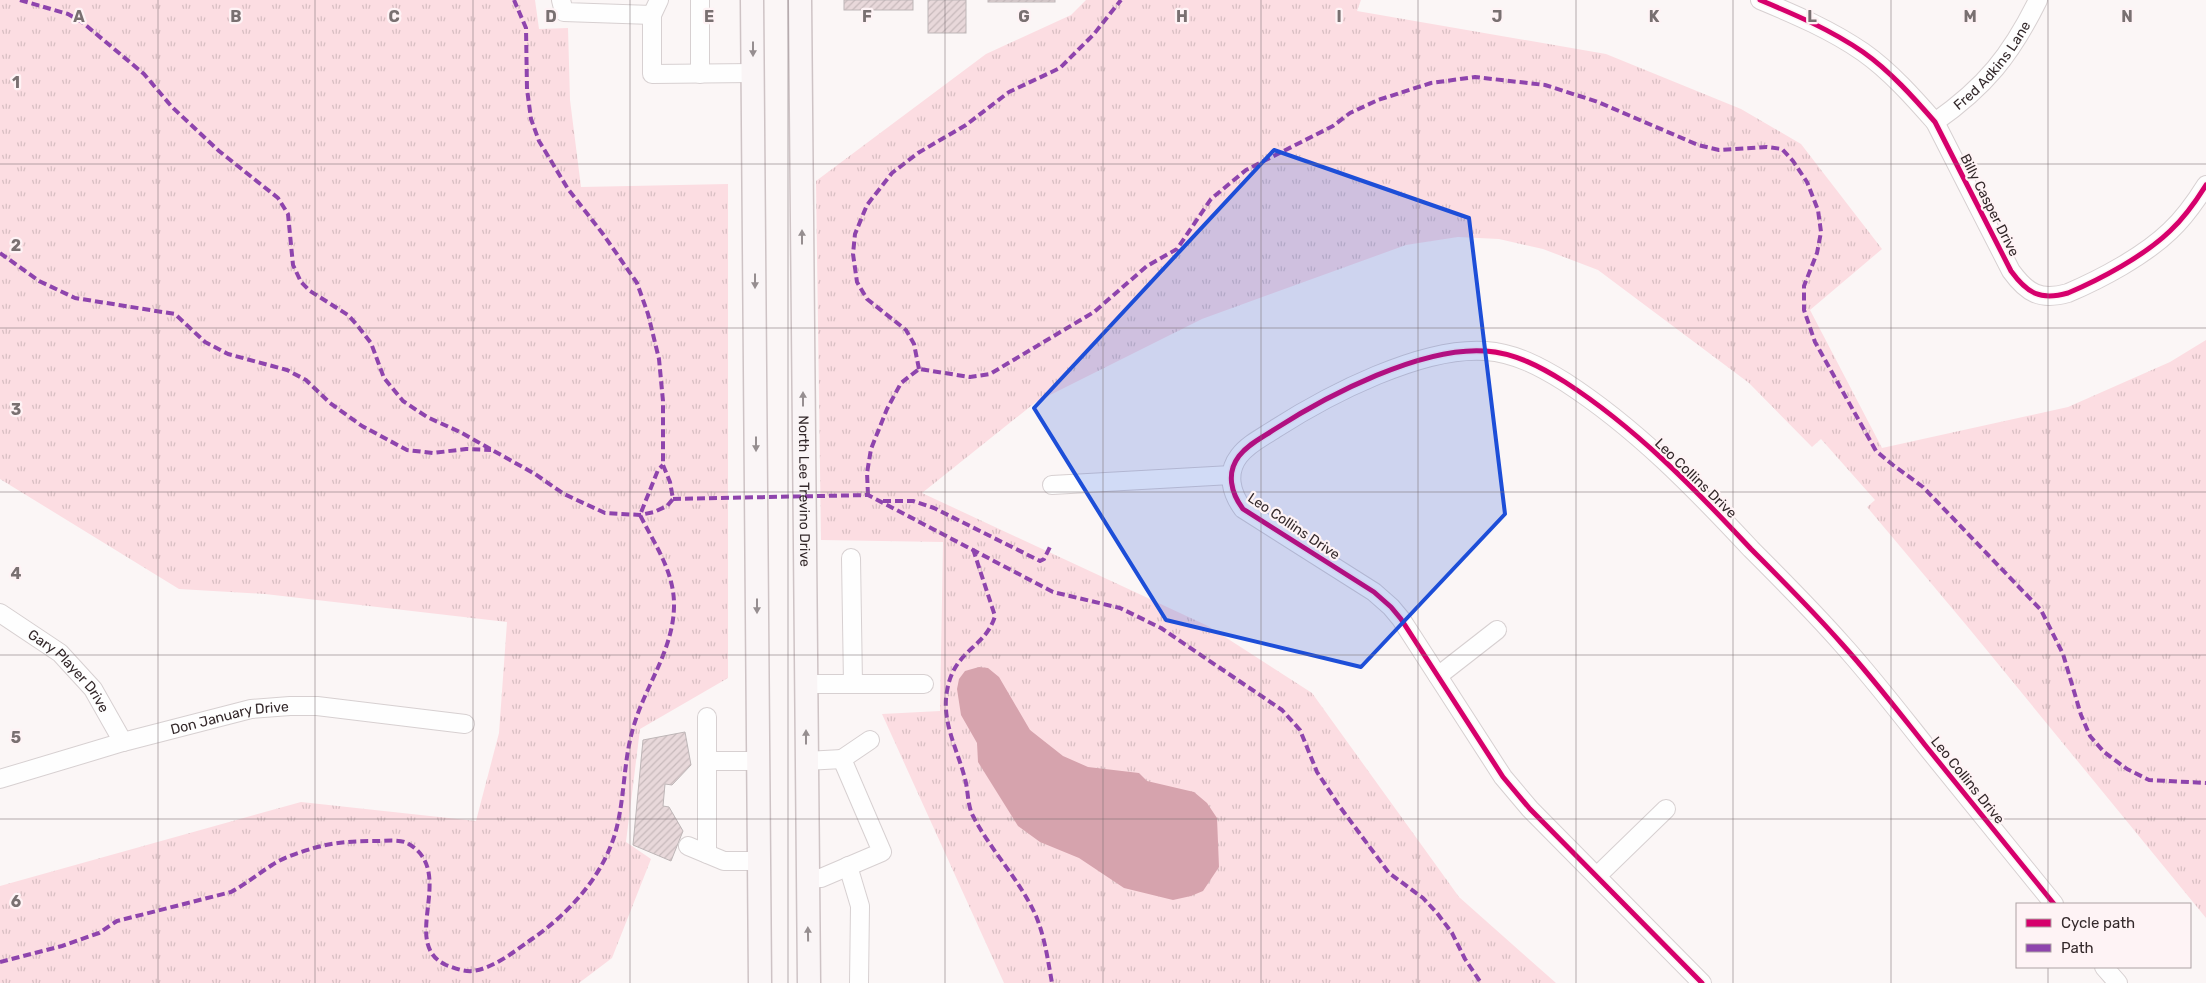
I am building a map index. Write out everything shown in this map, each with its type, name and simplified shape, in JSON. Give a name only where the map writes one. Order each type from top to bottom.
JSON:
[{"type":"main road","points":[[752,0],[760,983]]},
{"type":"main road","name":"North Lee Trevino Drive","points":[[800,0],[809,983]]},
{"type":"street","points":[[561,0],[564,12],[656,7],[652,74],[753,73]]},
{"type":"street","points":[[700,0],[700,74]]},
{"type":"street","name":"Billy Casper Drive","points":[[1760,0],[1833,33],[1865,53],[1890,75],[1935,122],[2011,271],[2022,286],[2043,296],[2057,296],[2080,288],[2130,260],[2170,232],[2206,185]]},
{"type":"street","name":"Fred Adkins Lane","points":[[1935,122],[1962,103],[1996,69],[2022,33],[2038,0]]},
{"type":"street","name":"Leo Collins Drive","points":[[1702,983],[1530,809],[1503,777],[1391,607],[1374,592],[1243,509],[1234,495],[1231,475],[1238,458],[1250,445],[1300,414],[1356,385],[1393,370],[1442,355],[1484,350],[1502,353],[1530,362],[1566,383],[1634,434],[1668,462],[1700,495],[1842,644],[2053,903]]},
{"type":"street","points":[[1052,485],[1231,475]]},
{"type":"street","points":[[851,558],[853,684]]},
{"type":"street","name":"Gary Player Drive","points":[[0,613],[60,653],[93,689],[123,742]]},
{"type":"street","points":[[1438,676],[1497,630]]},
{"type":"street","points":[[806,684],[924,684]]},
{"type":"street","name":"Don January Drive","points":[[0,778],[123,742],[242,711],[290,706],[317,706],[465,724]]},
{"type":"street","points":[[707,717],[707,854]]},
{"type":"street","points":[[806,761],[842,759],[870,740]]},
{"type":"street","points":[[807,879],[821,878],[882,852],[842,759]]},
{"type":"street","points":[[707,760],[758,760]]},
{"type":"street","points":[[1597,876],[1666,809]]},
{"type":"street","points":[[688,846],[724,861],[759,860]]},
{"type":"street","points":[[848,866],[860,906],[859,983]]},
{"type":"street","points":[[2105,968],[2118,983]]},
{"type":"highlighted area","points":[[1274,150],[1469,218],[1505,514],[1361,667],[1166,620],[1034,408]]},
{"type":"green space","points":[[0,0],[535,0],[539,29],[568,28],[570,100],[581,187],[728,184],[728,678],[640,729],[626,842],[651,859],[612,958],[579,983],[0,983],[0,886],[301,802],[476,821],[499,733],[507,622],[265,594],[179,589],[0,479]]},
{"type":"green space","points":[[1086,0],[1361,0],[1357,11],[1606,54],[1741,109],[1801,144],[1882,249],[1810,310],[1882,448],[2068,407],[2170,362],[2206,340],[2206,918],[1867,507],[1875,500],[1821,439],[1812,447],[1749,383],[1598,270],[1543,249],[1499,239],[1458,237],[1406,245],[1202,319],[1036,402],[922,493],[1208,626],[1312,693],[1459,897],[1556,983],[1004,983],[882,714],[940,711],[943,542],[821,540],[816,181],[986,54],[1071,15]]},
{"type":"shaded area","points":[[979,667],[988,668],[999,677],[1030,730],[1063,756],[1088,767],[1139,773],[1147,781],[1194,792],[1207,803],[1217,818],[1219,867],[1203,891],[1173,900],[1124,888],[1079,858],[1040,842],[1018,826],[978,762],[977,743],[961,715],[957,689],[959,679],[965,671]]},
{"type":"building","points":[[844,0],[913,0],[913,10],[844,10]]},
{"type":"building","points":[[928,0],[966,0],[966,33],[928,33]]},
{"type":"building","points":[[988,0],[1055,0],[1055,2],[988,2]]},
{"type":"building","points":[[685,732],[691,765],[672,785],[665,784],[663,806],[669,807],[683,831],[671,861],[633,845],[643,740]]},
{"type":"marked path","points":[[20,0],[68,14],[82,22],[144,74],[172,107],[219,151],[278,198],[288,214],[293,265],[301,282],[310,291],[348,315],[357,325],[371,343],[384,378],[403,401],[427,417],[460,432],[535,474],[564,494],[605,513],[640,515],[654,512],[667,506],[673,499],[670,482],[663,465],[663,401],[659,359],[648,314],[637,283],[603,234],[568,189],[539,141],[531,119],[527,89],[526,28],[514,0]]},
{"type":"marked path","points":[[919,369],[914,344],[906,330],[867,299],[857,282],[853,254],[855,234],[867,205],[892,173],[918,153],[966,125],[1009,92],[1060,68],[1094,34],[1121,0]]},
{"type":"marked path","points":[[868,495],[867,473],[871,449],[887,409],[901,383],[919,369],[970,377],[990,374],[1094,312],[1147,266],[1177,249],[1211,199],[1246,170],[1333,126],[1350,113],[1378,100],[1431,83],[1475,77],[1545,85],[1598,102],[1698,145],[1719,150],[1767,147],[1782,149],[1793,161],[1807,182],[1818,210],[1821,232],[1817,253],[1804,286],[1804,310],[1815,342],[1876,451],[1923,487],[2041,610],[2063,654],[2081,715],[2090,736],[2104,752],[2127,769],[2149,780],[2206,783]]},
{"type":"marked path","points":[[0,253],[39,281],[75,298],[175,314],[205,342],[228,354],[287,370],[306,380],[330,403],[362,426],[407,450],[433,453],[466,449],[491,450]]},
{"type":"marked path","points":[[0,962],[62,946],[99,933],[117,921],[231,892],[287,857],[322,846],[352,842],[400,841],[407,843],[422,855],[428,871],[430,888],[426,924],[427,941],[433,955],[446,965],[459,970],[473,971],[481,969],[511,954],[546,928],[574,903],[586,889],[606,857],[618,822],[628,749],[634,725],[669,638],[674,607],[671,582],[663,560],[640,515],[658,470],[663,465]]},
{"type":"marked path","points":[[673,499],[868,495],[1053,592],[1120,608],[1161,628],[1282,710],[1300,730],[1317,772],[1340,807],[1389,873],[1423,898],[1437,913],[1452,933],[1465,959],[1481,983]]},
{"type":"marked path","points":[[883,501],[913,501],[934,508],[1040,561],[1044,559],[1051,545]]},
{"type":"marked path","points":[[973,549],[995,616],[984,636],[956,666],[947,691],[946,715],[963,771],[971,812],[980,829],[1022,890],[1036,916],[1044,941],[1052,983]]},
{"type":"cycle path","points":[[1760,0],[1813,23],[1851,44],[1883,68],[1910,94],[1935,122],[2011,271],[2023,285],[2035,293],[2050,296],[2068,293],[2108,274],[2135,258],[2160,240],[2175,226],[2190,209],[2206,185]]},
{"type":"cycle path","points":[[1702,983],[1530,809],[1503,777],[1401,619],[1391,607],[1374,592],[1243,509],[1235,496],[1231,476],[1235,463],[1247,448],[1297,416],[1348,388],[1376,375],[1433,356],[1461,352],[1497,352],[1547,371],[1591,400],[1640,439],[1686,481],[1809,608],[1874,681],[2053,903]]}]
